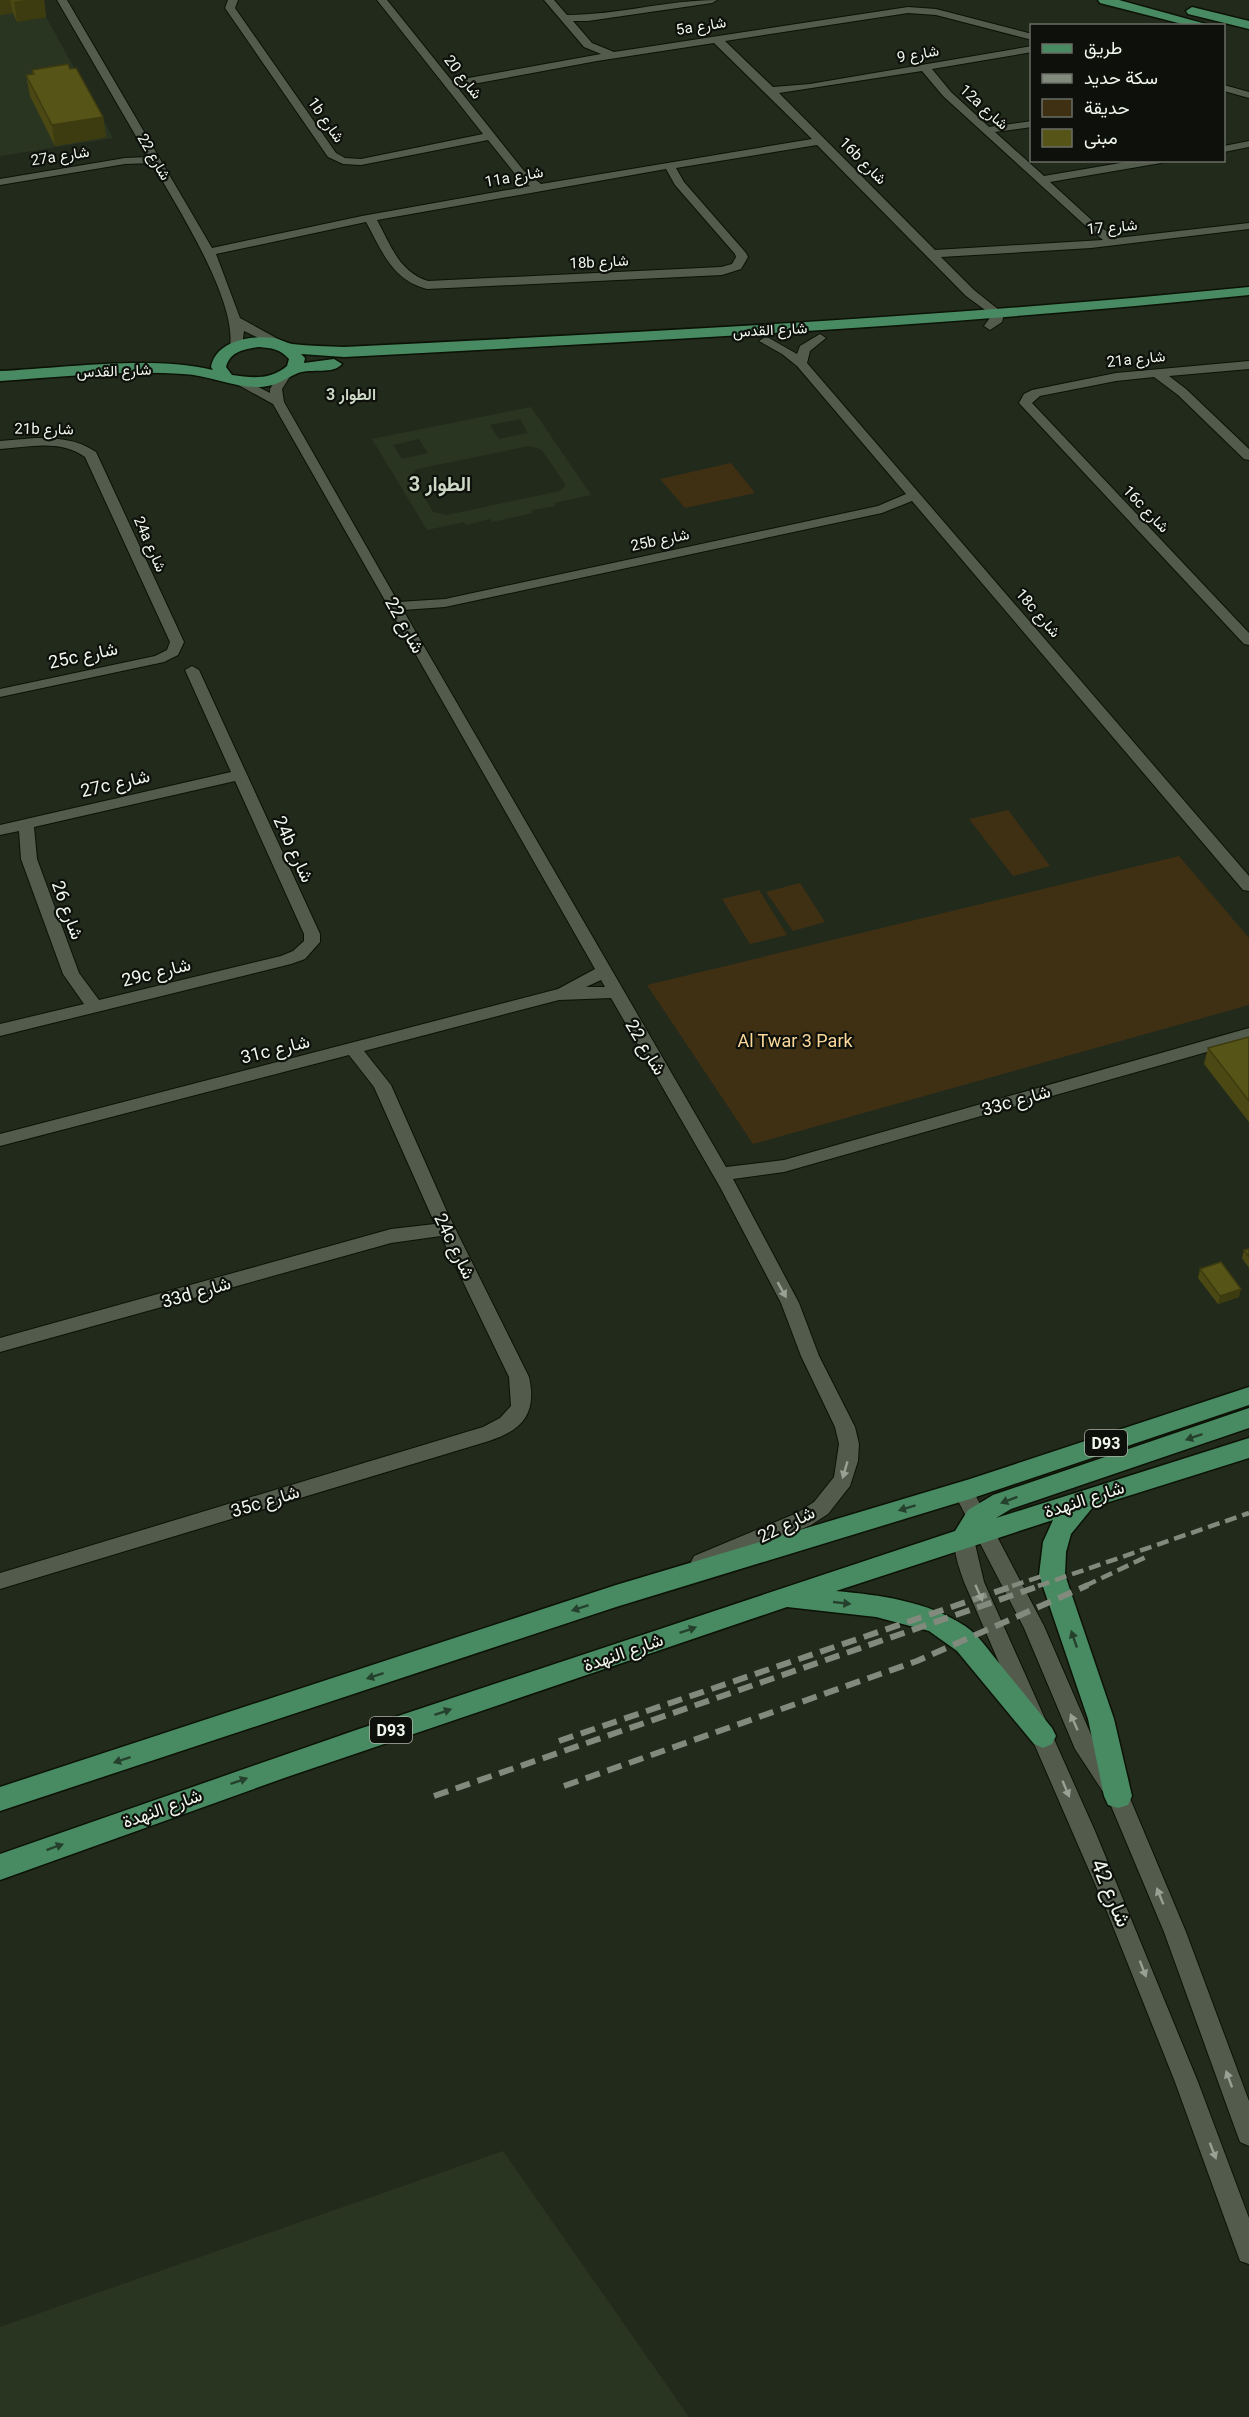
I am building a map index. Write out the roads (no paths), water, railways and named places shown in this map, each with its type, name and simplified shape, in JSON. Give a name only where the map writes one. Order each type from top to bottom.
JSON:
[{"type":"main road","points":[[1104,0],[1199,24]]},
{"type":"main road","points":[[1147,0],[1249,16]]},
{"type":"main road","points":[[1186,5],[1249,25]]},
{"type":"main road","points":[[1186,5],[1249,34]]},
{"type":"main road","points":[[1225,30],[1249,34]]},
{"type":"main road","name":"شارع القدس","points":[[0,376],[183,369],[232,379],[262,382],[290,372],[344,363],[820,338],[1249,291]]},
{"type":"main road","name":"شارع القدس","points":[[0,365],[188,358],[258,342],[306,351],[344,352],[760,331],[957,317],[994,320],[1249,302]]},
{"type":"main road","points":[[285,346],[297,358],[290,372]]},
{"type":"main road","points":[[230,349],[219,358],[217,365],[220,371],[232,379]]},
{"type":"main road","name":"D93","points":[[0,1799],[616,1596],[963,1491],[1249,1396]]},
{"type":"main road","points":[[975,1529],[988,1509],[1008,1500],[1249,1419]]},
{"type":"main road","name":"شارع النهدة","points":[[0,1867],[192,1797],[784,1597],[975,1529],[1249,1448]]},
{"type":"main road","points":[[1086,1498],[1069,1515],[1058,1533],[1052,1553],[1052,1575],[1101,1719],[1118,1796]]},
{"type":"main road","points":[[784,1597],[879,1607],[912,1613],[932,1620],[957,1635],[975,1652],[1043,1736]]},
{"type":"street","name":"شارع 22","points":[[62,0],[207,249],[238,333],[230,349]]},
{"type":"street","name":"1b شارع","points":[[232,0],[230,8],[334,157],[343,161],[361,162],[491,137]]},
{"type":"street","name":"شارع 20","points":[[382,0],[519,173],[539,188]]},
{"type":"street","points":[[549,0],[588,45],[613,56]]},
{"type":"street","points":[[565,18],[593,17],[711,0]]},
{"type":"street","points":[[915,9],[924,0]]},
{"type":"street","name":"5a شارع","points":[[448,83],[930,5],[1030,46]]},
{"type":"street","points":[[572,27],[593,17]]},
{"type":"street","name":"16b شارع","points":[[720,39],[994,320]]},
{"type":"street","points":[[586,60],[590,54],[588,45]]},
{"type":"street","name":"شارع 9","points":[[773,93],[920,69],[1030,46]]},
{"type":"street","name":"12a شارع","points":[[920,69],[1108,242]]},
{"type":"street","points":[[1226,90],[1249,95]]},
{"type":"street","points":[[990,132],[1030,124]]},
{"type":"street","name":"11a شارع","points":[[207,249],[818,139]]},
{"type":"street","points":[[1225,149],[1249,144]]},
{"type":"street","name":"27a شارع","points":[[0,182],[153,157]]},
{"type":"street","points":[[1045,182],[1150,162]]},
{"type":"street","name":"18b شارع","points":[[366,219],[406,278],[427,285],[722,271],[737,266],[742,257],[740,253],[679,183],[669,165]]},
{"type":"street","name":"18b شارع","points":[[655,168],[679,183]]},
{"type":"street","name":"شارع 20","points":[[519,173],[525,190]]},
{"type":"street","name":"شارع 17","points":[[936,258],[1249,226]]},
{"type":"street","points":[[957,317],[970,304],[970,293]]},
{"type":"street","points":[[235,320],[255,333],[285,346]]},
{"type":"street","points":[[801,363],[804,349],[820,338]]},
{"type":"street","name":"18c شارع","points":[[765,341],[786,351],[801,363],[1246,877]]},
{"type":"street","name":"21a شارع","points":[[1028,397],[1076,383],[1249,365]]},
{"type":"street","points":[[278,402],[276,388],[290,372]]},
{"type":"street","points":[[1174,372],[1182,392]]},
{"type":"street","points":[[1158,374],[1182,392],[1249,456]]},
{"type":"street","points":[[232,379],[278,402]]},
{"type":"street","name":"16c شارع","points":[[1028,397],[1025,403],[1028,409],[1249,641]]},
{"type":"street","name":"شارع 22","points":[[278,402],[614,992],[725,1180],[790,1303],[810,1356],[845,1427],[849,1444],[848,1461],[843,1480],[821,1508],[804,1520],[616,1596]]},
{"type":"street","name":"21b شارع","points":[[0,445],[67,443],[86,450]]},
{"type":"street","name":"24a شارع","points":[[86,450],[94,460],[174,632],[177,642],[173,652]]},
{"type":"street","name":"25b شارع","points":[[398,612],[919,502]]},
{"type":"street","name":"25c شارع","points":[[0,693],[159,658],[173,652]]},
{"type":"street","name":"24b شارع","points":[[192,670],[313,939]]},
{"type":"street","name":"27c شارع","points":[[5,828],[239,775]]},
{"type":"street","name":"شارع 26","points":[[26,824],[29,858],[71,974],[94,1006]]},
{"type":"street","name":"شارع 26","points":[[5,828],[29,858]]},
{"type":"street","name":"29c شارع","points":[[0,1030],[292,958],[309,947],[313,939]]},
{"type":"street","name":"31c شارع","points":[[0,1140],[559,994],[603,972]]},
{"type":"street","name":"شارع 26","points":[[71,974],[72,1012]]},
{"type":"street","name":"31c شارع","points":[[559,994],[614,992]]},
{"type":"street","name":"33c شارع","points":[[725,1180],[784,1166],[1249,1034]]},
{"type":"street","name":"24c شارع","points":[[377,1043],[382,1085]]},
{"type":"street","name":"24c شارع","points":[[354,1049],[382,1085],[443,1222],[519,1377],[523,1397],[522,1408]]},
{"type":"street","name":"33d شارع","points":[[0,1346],[443,1222]]},
{"type":"street","name":"35c شارع","points":[[0,1581],[489,1432],[514,1419],[522,1408]]},
{"type":"street","name":"شارع 42","points":[[963,1491],[975,1529],[1034,1626],[1083,1742],[1118,1796],[1175,1932],[1249,2134]]},
{"type":"street","name":"شارع 42","points":[[975,1529],[967,1558],[974,1582],[1139,1959],[1225,2182],[1249,2252]]},
{"type":"railway","points":[[1038,1586],[1249,1513]]},
{"type":"railway","points":[[1085,1586],[1148,1556]]},
{"type":"railway","points":[[1012,1586],[1042,1576]]},
{"type":"railway","points":[[559,1741],[1016,1585]]},
{"type":"railway","points":[[434,1796],[1042,1585]]},
{"type":"railway","points":[[564,1786],[917,1661],[1088,1585]]},
{"type":"district","name":"الطوار 3","points":[[351,394]]},
{"type":"district","name":"الطوار 3","points":[[440,484]]},
{"type":"park label","name":"Al Twar 3 Park","points":[[795,1040]]}]
